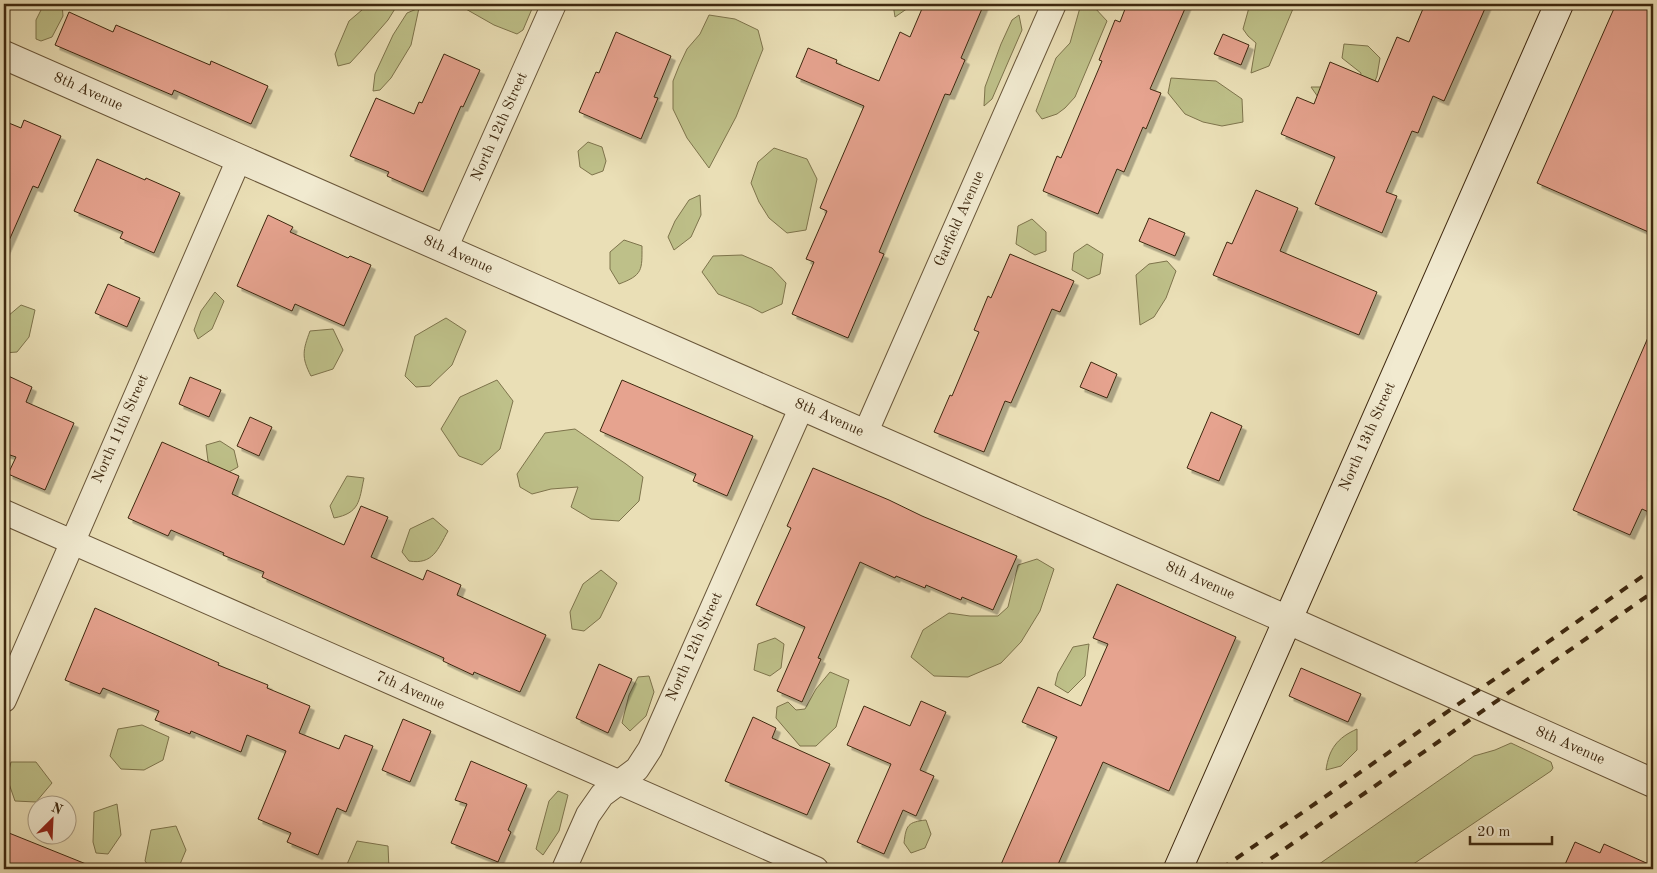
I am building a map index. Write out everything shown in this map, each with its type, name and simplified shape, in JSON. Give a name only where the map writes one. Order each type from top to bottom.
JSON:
[{"type":"street","name":"North 12th Street","points":[[445,249],[554,4]]},
{"type":"street","name":"Garfield Avenue","points":[[865,434],[1054,4]]},
{"type":"street","name":"North 13th Street","points":[[1178,869],[1559,4]]},
{"type":"street","name":"8th Avenue","points":[[4,55],[1288,620],[1653,783]]},
{"type":"street","name":"North 11th Street","points":[[4,700],[239,158]]},
{"type":"street","name":"North 12th Street","points":[[564,869],[588,815],[602,795],[637,769],[650,749],[802,406]]},
{"type":"street","name":"7th Avenue","points":[[4,512],[816,869]]},
{"type":"green space","points":[[44,4],[62,4],[63,16],[52,37],[41,41],[36,39],[36,20]]},
{"type":"green space","points":[[369,4],[398,4],[388,20],[350,63],[338,66],[335,54],[349,21]]},
{"type":"green space","points":[[457,4],[534,4],[523,30],[517,34],[494,25]]},
{"type":"green space","points":[[893,4],[910,4],[908,8],[895,17]]},
{"type":"green space","points":[[1081,4],[1095,4],[1094,7],[1107,21],[1075,97],[1057,114],[1042,119],[1036,111],[1056,58],[1070,43]]},
{"type":"green space","points":[[1250,4],[1295,4],[1269,66],[1251,73],[1256,43],[1243,29]]},
{"type":"green space","points":[[419,8],[411,45],[391,78],[380,90],[373,91],[375,74],[393,35],[407,13]]},
{"type":"green space","points":[[709,15],[735,19],[758,30],[763,49],[736,117],[709,168],[687,138],[673,109],[673,81],[687,49],[700,34]]},
{"type":"green space","points":[[1019,15],[1022,30],[992,99],[984,106],[985,87],[1001,44],[1012,20]]},
{"type":"green space","points":[[1344,44],[1368,46],[1380,58],[1377,76],[1362,113],[1318,97],[1311,87],[1321,87],[1351,97],[1358,87],[1361,73],[1342,58]]},
{"type":"green space","points":[[1171,78],[1216,81],[1242,99],[1243,122],[1222,126],[1203,122],[1185,114],[1168,93]]},
{"type":"green space","points":[[588,142],[602,147],[606,161],[603,171],[592,175],[580,167],[578,151]]},
{"type":"green space","points":[[774,148],[807,159],[817,179],[806,230],[787,233],[769,218],[759,202],[751,183],[758,162]]},
{"type":"green space","points":[[700,195],[701,215],[691,237],[674,250],[668,237],[675,221],[689,200]]},
{"type":"green space","points":[[1032,219],[1046,232],[1046,251],[1035,255],[1016,244],[1018,226]]},
{"type":"green space","points":[[624,240],[642,246],[642,261],[640,271],[633,278],[619,284],[610,269],[610,252]]},
{"type":"green space","points":[[1087,244],[1103,254],[1100,274],[1088,279],[1072,270],[1074,253]]},
{"type":"green space","points":[[742,255],[772,268],[786,283],[782,304],[762,313],[718,294],[702,272],[713,256]]},
{"type":"green space","points":[[1167,261],[1176,271],[1166,298],[1154,317],[1140,325],[1136,275],[1149,264]]},
{"type":"green space","points":[[215,292],[224,301],[212,329],[198,339],[194,330],[201,311]]},
{"type":"green space","points":[[21,305],[35,310],[29,337],[17,352],[4,353],[4,326],[8,316]]},
{"type":"green space","points":[[446,318],[466,331],[452,365],[430,386],[416,387],[405,376],[415,336]]},
{"type":"green space","points":[[333,329],[343,350],[333,369],[311,376],[304,358],[310,331]]},
{"type":"green space","points":[[497,380],[513,401],[500,449],[482,465],[459,456],[441,429],[460,397]]},
{"type":"green space","points":[[575,429],[643,477],[639,501],[619,521],[591,519],[571,507],[578,487],[551,489],[532,494],[520,487],[517,474],[545,433]]},
{"type":"green space","points":[[220,441],[234,450],[238,467],[227,473],[217,471],[208,461],[206,445]]},
{"type":"green space","points":[[347,476],[364,478],[359,499],[357,505],[349,513],[334,518],[330,506]]},
{"type":"green space","points":[[433,518],[448,531],[441,544],[434,554],[424,561],[409,561],[402,552],[410,529]]},
{"type":"green space","points":[[1037,559],[1054,569],[1040,611],[1021,642],[1001,663],[968,677],[934,676],[911,657],[923,630],[949,613],[970,616],[998,616],[1008,607],[1018,565]]},
{"type":"green space","points":[[601,570],[617,583],[600,618],[584,631],[572,629],[570,612],[583,584]]},
{"type":"green space","points":[[775,638],[784,644],[781,668],[770,676],[754,670],[758,644]]},
{"type":"green space","points":[[1089,644],[1085,676],[1068,693],[1055,685],[1058,673],[1073,647]]},
{"type":"green space","points":[[830,672],[849,680],[836,727],[816,746],[800,746],[776,718],[777,707],[788,702],[796,710],[805,709],[816,689]]},
{"type":"green space","points":[[649,676],[654,692],[646,716],[630,731],[622,723],[629,695],[638,677]]},
{"type":"green space","points":[[142,725],[169,737],[163,760],[144,770],[121,769],[110,756],[118,729]]},
{"type":"green space","points":[[1357,729],[1357,750],[1341,766],[1326,770],[1329,756],[1335,745],[1344,736]]},
{"type":"green space","points":[[1511,743],[1551,762],[1553,768],[1406,869],[1312,869],[1474,756]]},
{"type":"green space","points":[[11,762],[36,762],[52,783],[41,796],[28,796],[28,802],[15,801],[7,778]]},
{"type":"green space","points":[[558,791],[568,795],[559,831],[543,855],[536,849],[549,801]]},
{"type":"green space","points":[[117,804],[121,835],[108,854],[96,853],[93,842],[94,812]]},
{"type":"green space","points":[[926,820],[931,834],[925,848],[911,853],[904,843],[907,828],[912,823]]},
{"type":"green space","points":[[176,826],[186,850],[178,869],[151,869],[145,861],[151,830]]},
{"type":"green space","points":[[357,841],[388,846],[389,869],[345,869]]},
{"type":"building","points":[[924,4],[984,4],[961,58],[965,60],[950,95],[945,94],[879,252],[884,254],[848,338],[792,314],[814,262],[806,259],[827,211],[820,208],[864,106],[796,77],[808,48],[837,60],[836,63],[879,81],[900,32],[910,37]]},
{"type":"building","points":[[1127,4],[1187,4],[1150,89],[1161,93],[1146,129],[1143,127],[1124,172],[1117,169],[1098,214],[1043,191],[1057,156],[1061,158],[1102,61],[1099,60],[1115,20],[1120,22]]},
{"type":"building","points":[[1425,4],[1487,4],[1444,101],[1433,96],[1418,133],[1412,131],[1386,192],[1397,196],[1382,233],[1315,204],[1335,157],[1281,134],[1297,97],[1314,104],[1330,62],[1378,82],[1397,37],[1409,42]]},
{"type":"building","points":[[1616,4],[1653,4],[1653,234],[1537,183]]},
{"type":"building","points":[[69,12],[113,32],[116,25],[210,65],[211,61],[268,86],[251,124],[174,90],[172,95],[55,45]]},
{"type":"building","points":[[616,32],[671,56],[654,97],[658,98],[641,139],[579,112],[596,72],[599,73]]},
{"type":"building","points":[[1223,34],[1249,45],[1241,65],[1214,54]]},
{"type":"building","points":[[444,54],[480,70],[463,107],[461,106],[423,192],[387,176],[389,172],[350,156],[376,98],[414,114],[419,102],[422,103]]},
{"type":"building","points":[[24,120],[61,136],[38,188],[33,186],[4,252],[4,121],[21,128]]},
{"type":"building","points":[[97,159],[180,193],[154,253],[120,238],[123,232],[74,211]]},
{"type":"building","points":[[1256,190],[1298,208],[1280,251],[1377,292],[1359,335],[1213,275],[1227,242],[1232,244]]},
{"type":"building","points":[[268,215],[293,227],[290,232],[348,258],[350,256],[371,265],[344,326],[295,304],[292,311],[237,286]]},
{"type":"building","points":[[1149,218],[1185,233],[1175,256],[1139,241]]},
{"type":"building","points":[[1010,254],[1074,281],[1060,312],[1052,309],[1011,403],[1005,401],[984,452],[934,432],[950,395],[952,396],[979,332],[974,330],[988,296],[991,298]]},
{"type":"building","points":[[108,284],[140,298],[127,327],[95,313]]},
{"type":"building","points":[[1653,326],[1653,514],[1642,509],[1630,535],[1573,510]]},
{"type":"building","points":[[1091,362],[1117,374],[1107,398],[1080,387]]},
{"type":"building","points":[[4,374],[32,387],[26,402],[74,423],[45,490],[8,474],[16,457],[4,453]]},
{"type":"building","points":[[190,377],[221,390],[209,417],[179,404]]},
{"type":"building","points":[[622,380],[753,436],[727,496],[693,481],[696,474],[600,431]]},
{"type":"building","points":[[1211,412],[1242,426],[1219,481],[1187,468]]},
{"type":"building","points":[[250,417],[272,427],[259,456],[237,446]]},
{"type":"building","points":[[162,442],[239,476],[232,494],[344,545],[361,506],[388,517],[371,557],[423,580],[427,570],[461,585],[457,595],[546,635],[520,692],[474,672],[473,675],[443,661],[444,658],[262,577],[264,572],[223,555],[224,553],[171,530],[168,536],[128,518]]},
{"type":"building","points":[[813,468],[1017,556],[993,610],[962,597],[961,600],[926,585],[925,588],[896,576],[895,578],[860,562],[818,658],[821,659],[802,702],[777,691],[805,627],[756,605],[791,528],[787,526]]},
{"type":"building","points":[[1117,584],[1236,637],[1169,791],[1103,762],[1056,869],[999,869],[1057,737],[1022,722],[1038,687],[1081,706],[1108,644],[1093,638]]},
{"type":"building","points":[[95,608],[219,663],[218,665],[268,685],[267,688],[310,706],[299,733],[339,749],[345,735],[373,746],[346,812],[337,808],[318,855],[287,842],[291,833],[258,819],[286,751],[247,735],[241,752],[191,731],[190,734],[155,720],[159,711],[103,688],[100,694],[65,680]]},
{"type":"building","points":[[599,664],[632,679],[608,733],[576,718]]},
{"type":"building","points":[[1301,668],[1361,694],[1348,722],[1289,696]]},
{"type":"building","points":[[921,701],[946,712],[920,770],[934,776],[916,816],[903,810],[884,854],[857,842],[891,764],[847,745],[864,706],[910,726]]},
{"type":"building","points":[[753,717],[776,728],[772,738],[830,764],[807,815],[725,781]]},
{"type":"building","points":[[403,719],[431,731],[410,782],[382,770]]},
{"type":"building","points":[[471,761],[527,785],[508,830],[511,832],[498,862],[451,843],[467,804],[455,800]]},
{"type":"building","points":[[4,831],[28,841],[28,846],[41,846],[96,868],[96,869],[4,869]]},
{"type":"building","points":[[1575,842],[1600,853],[1604,844],[1653,866],[1653,869],[1563,869]]},
{"type":"railway","points":[[1221,869],[1653,569]]},
{"type":"railway","points":[[1256,869],[1653,592]]}]
